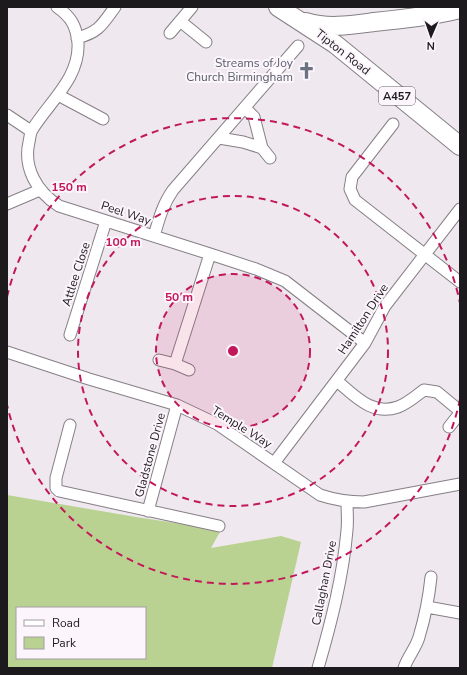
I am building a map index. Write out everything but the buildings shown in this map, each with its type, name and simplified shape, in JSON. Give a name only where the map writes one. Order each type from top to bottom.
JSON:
[{"type":"main road","name":"A457","points":[[278,7],[296,13]]},
{"type":"main road","points":[[296,13],[312,24],[341,26],[452,11]]},
{"type":"main road","points":[[296,13],[346,19],[384,21]]},
{"type":"main road","name":"Tipton Road","points":[[296,13],[460,146]]},
{"type":"main road","points":[[335,44],[334,38],[337,29],[341,26]]},
{"type":"street","name":"Peel Way","points":[[58,7],[68,16],[75,26],[78,50],[76,63],[70,78],[31,131],[28,147],[30,170],[40,190],[48,199],[59,206],[256,269],[285,281],[365,343]]},
{"type":"street","points":[[77,38],[90,35],[100,28],[116,7]]},
{"type":"street","points":[[170,33],[192,7]]},
{"type":"street","points":[[180,22],[206,42]]},
{"type":"street","points":[[154,236],[161,212],[166,200],[173,190],[298,46]]},
{"type":"street","points":[[58,94],[103,119]]},
{"type":"street","points":[[245,108],[254,117],[262,148],[270,158]]},
{"type":"street","points":[[7,115],[31,131]]},
{"type":"street","points":[[393,124],[352,177],[350,189],[355,200],[460,282]]},
{"type":"street","points":[[219,138],[242,142],[262,148]]},
{"type":"street","points":[[7,204],[40,190]]},
{"type":"street","name":"Hamilton Drive","points":[[274,463],[365,343],[385,306],[460,210]]},
{"type":"street","name":"Attlee Close","points":[[70,335],[106,221]]},
{"type":"street","points":[[175,364],[210,254]]},
{"type":"street","name":"Temple Way","points":[[7,352],[89,379],[177,405],[217,424],[320,495],[331,499],[348,502],[364,502],[460,484]]},
{"type":"street","points":[[158,360],[175,364],[189,370]]},
{"type":"street","points":[[337,381],[363,403],[379,410],[398,408],[424,390],[437,392],[460,412],[449,427]]},
{"type":"street","name":"Gladstone Drive","points":[[148,511],[177,405]]},
{"type":"street","name":"Gladstone Drive","points":[[70,425],[56,478],[56,488],[58,491],[219,526]]},
{"type":"street","name":"Callaghan Drive","points":[[318,668],[332,617],[346,548],[348,502]]},
{"type":"street","points":[[404,668],[410,653],[419,639],[427,607],[431,577]]},
{"type":"street","points":[[427,607],[460,613]]},
{"type":"green space","points":[[7,495],[221,530],[211,548],[281,536],[301,542],[272,668],[7,668]]},
{"type":"place","name":"Streams of Joy Church Birmingham","points":[[306,70]]}]
